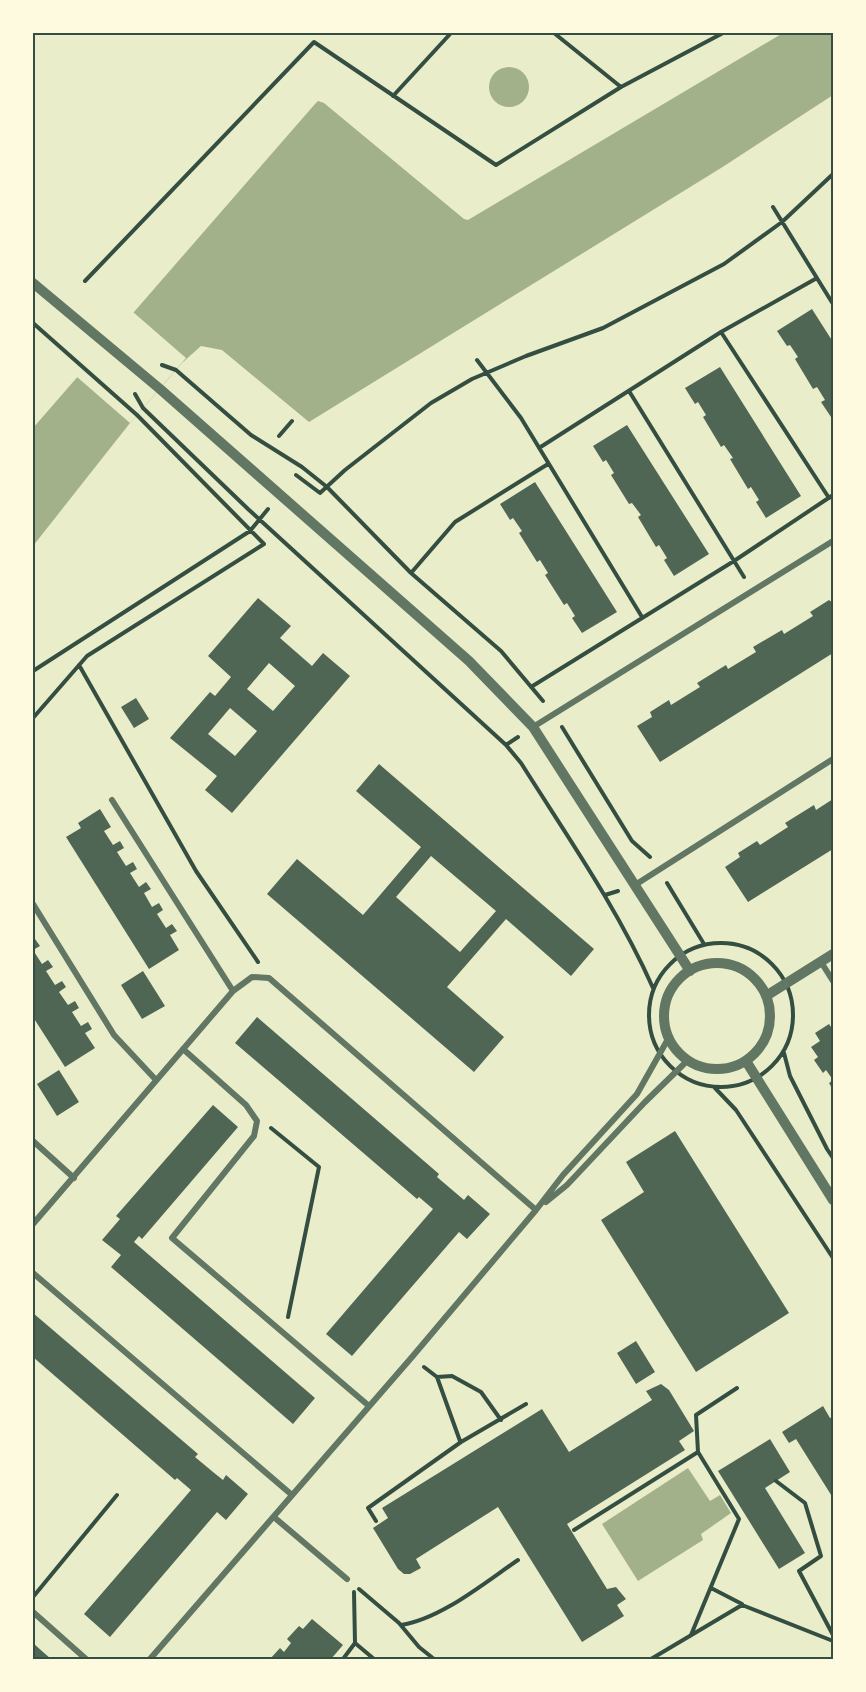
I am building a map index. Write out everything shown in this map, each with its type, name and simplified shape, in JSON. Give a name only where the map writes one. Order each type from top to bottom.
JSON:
[{"type":"street","points":[[33,283],[160,389],[469,661],[533,727],[690,970]]},
{"type":"street","points":[[533,727],[833,541]]},
{"type":"street","points":[[635,885],[833,759]]},
{"type":"street","points":[[111,800],[233,991]]},
{"type":"street","points":[[33,904],[114,1035],[156,1080]]},
{"type":"street","points":[[766,996],[833,954]]},
{"type":"street","points":[[821,962],[833,981]]},
{"type":"street","points":[[704,965],[734,966],[747,973],[758,983],[766,996],[770,1014],[768,1032],[759,1049],[746,1061],[727,1069],[706,1069],[687,1060],[676,1051],[668,1039],[664,1020],[666,1000],[675,983],[690,970],[704,965]]},
{"type":"street","points":[[33,1224],[233,991],[252,977],[269,978],[536,1210]]},
{"type":"street","points":[[150,1659],[412,1357],[563,1175],[637,1094],[668,1039]]},
{"type":"street","points":[[183,1049],[246,1105],[257,1121],[254,1136],[172,1238],[369,1406]]},
{"type":"street","points":[[536,1210],[567,1185],[687,1060]]},
{"type":"street","points":[[746,1061],[833,1200]]},
{"type":"street","points":[[33,1141],[74,1178]]},
{"type":"street","points":[[33,1273],[292,1496]]},
{"type":"street","points":[[274,1518],[347,1579]]},
{"type":"street","points":[[33,1612],[86,1659]]},
{"type":"path","points":[[393,96],[451,33]]},
{"type":"path","points":[[554,33],[621,87]]},
{"type":"path","points":[[85,281],[314,42],[496,165],[621,87],[723,33]]},
{"type":"path","points":[[302,467],[296,475],[320,493],[345,470],[431,403],[486,372],[603,328],[724,264],[782,222],[833,174]]},
{"type":"path","points":[[773,207],[833,304]]},
{"type":"path","points":[[539,448],[721,332],[817,278]]},
{"type":"path","points":[[33,323],[137,415],[264,544],[87,656],[33,718]]},
{"type":"path","points":[[531,687],[734,561],[831,497],[721,332]]},
{"type":"path","points":[[477,360],[521,418],[642,617]]},
{"type":"path","points":[[176,370],[251,435],[302,467],[327,487],[341,502]]},
{"type":"path","points":[[629,391],[753,590]]},
{"type":"path","points":[[143,408],[259,520],[506,745],[521,763],[605,896],[638,953],[653,988]]},
{"type":"path","points":[[279,436],[291,421]]},
{"type":"path","points":[[411,573],[455,522],[548,464]]},
{"type":"path","points":[[33,671],[250,531],[259,520]]},
{"type":"path","points":[[79,665],[196,872],[269,978]]},
{"type":"path","points":[[732,943],[753,949],[768,958],[787,984],[794,1012],[791,1035],[783,1053],[757,1078],[731,1087],[693,1083],[676,1072],[652,1036],[648,1011],[653,988],[661,973],[680,954],[704,944],[732,943]]},
{"type":"path","points":[[783,1053],[790,1076],[833,1158]]},
{"type":"path","points":[[715,1087],[736,1110],[833,1258]]},
{"type":"path","points":[[257,1121],[276,1131],[319,1167],[285,1335]]},
{"type":"path","points":[[412,1357],[436,1377],[460,1442]]},
{"type":"path","points":[[436,1377],[452,1376],[481,1392],[501,1420]]},
{"type":"path","points":[[691,1635],[739,1519],[698,1452],[696,1415],[737,1388]]},
{"type":"path","points":[[376,1521],[368,1508],[460,1442],[526,1404]]},
{"type":"path","points":[[574,1530],[698,1452]]},
{"type":"path","points":[[776,1481],[805,1503],[821,1556],[799,1571],[833,1635]]},
{"type":"path","points":[[33,1597],[117,1495]]},
{"type":"path","points":[[400,1625],[413,1623],[438,1613],[518,1560]]},
{"type":"path","points":[[344,1659],[355,1643],[354,1585],[400,1625],[419,1647],[434,1659]]},
{"type":"path","points":[[711,1588],[742,1605],[833,1641]]},
{"type":"path","points":[[651,1659],[742,1605]]},
{"type":"path","points":[[355,1643],[374,1659]]},
{"type":"shaded area","points":[[783,33],[833,33],[833,95],[721,168],[309,422],[222,350],[201,346],[182,363],[130,423],[33,546],[33,428],[318,101],[324,103],[468,220]]},
{"type":"shaded area","points":[[509,67],[517,68],[523,73],[528,79],[528,95],[523,101],[517,106],[509,107],[501,106],[495,101],[490,95],[489,87],[490,79],[495,73],[501,68]]},
{"type":"shaded area","points":[[688,1468],[710,1501],[720,1495],[731,1513],[701,1534],[703,1540],[638,1581],[602,1524]]},
{"type":"pier","points":[[133,312],[186,358],[130,423],[77,377]]},
{"type":"building","points":[[812,309],[833,342],[833,420],[821,402],[825,400],[817,387],[813,389],[795,359],[798,357],[777,331]]},
{"type":"building","points":[[720,367],[801,496],[766,518],[756,502],[759,500],[751,487],[748,489],[730,459],[733,458],[724,445],[721,447],[703,417],[706,415],[698,402],[695,404],[685,388]]},
{"type":"building","points":[[627,425],[709,554],[674,576],[664,560],[667,558],[659,545],[656,547],[638,517],[641,515],[632,503],[629,504],[611,475],[614,473],[606,460],[603,462],[593,446]]},
{"type":"building","points":[[535,482],[617,612],[582,633],[572,618],[575,616],[567,603],[564,605],[545,575],[548,573],[540,560],[537,562],[519,533],[522,531],[513,518],[510,520],[500,504]]},
{"type":"building","points":[[258,598],[291,626],[280,638],[312,666],[323,653],[350,676],[232,813],[205,790],[217,776],[170,738],[210,692],[215,696],[231,677],[208,656]],"holes":[[[269,663],[295,686],[273,711],[247,689]],[[230,708],[257,731],[235,756],[208,734]]]},
{"type":"building","points":[[829,600],[833,603],[833,653],[660,762],[637,726],[652,717],[650,712],[669,700],[671,705],[700,687],[697,683],[726,665],[728,669],[756,652],[753,647],[782,630],[784,634],[813,616],[810,612]]},
{"type":"building","points":[[136,698],[149,719],[134,728],[121,707]]},
{"type":"building","points":[[379,764],[594,949],[571,976],[506,919],[447,987],[504,1037],[474,1072],[267,894],[297,859],[363,915],[421,847],[356,791]],"holes":[[[431,856],[496,911],[460,952],[396,897]]]},
{"type":"building","points":[[833,799],[833,849],[748,902],[725,867],[740,857],[738,853],[757,841],[760,845],[788,827],[785,823],[814,805],[816,810]]},
{"type":"building","points":[[100,809],[111,827],[104,831],[113,845],[120,841],[124,848],[117,852],[126,866],[133,862],[137,869],[130,873],[139,887],[146,882],[151,889],[144,893],[152,907],[159,903],[163,910],[157,914],[166,928],[172,924],[177,931],[170,935],[179,950],[149,969],[66,837],[81,828],[78,823]]},
{"type":"building","points":[[35,939],[40,946],[33,950],[33,940]]},
{"type":"building","points":[[33,950],[42,964],[48,960],[53,967],[46,971],[55,985],[62,981],[66,987],[59,992],[68,1005],[75,1001],[79,1008],[72,1012],[81,1026],[88,1022],[92,1029],[85,1033],[95,1048],[65,1067],[33,1017]]},
{"type":"building","points":[[143,971],[165,1006],[142,1019],[121,985]]},
{"type":"building","points":[[257,1017],[439,1174],[437,1177],[464,1200],[468,1195],[490,1214],[467,1239],[459,1232],[352,1356],[326,1334],[433,1209],[419,1197],[417,1199],[235,1043]]},
{"type":"building","points":[[829,1024],[833,1030],[833,1080],[826,1070],[823,1073],[814,1060],[818,1057],[811,1047],[820,1041],[815,1033]]},
{"type":"building","points":[[59,1070],[79,1102],[57,1116],[37,1084]]},
{"type":"building","points":[[213,1105],[238,1127],[142,1239],[139,1236],[134,1242],[315,1398],[293,1424],[111,1267],[121,1255],[102,1240],[120,1219],[116,1216]]},
{"type":"building","points":[[675,1131],[789,1313],[696,1372],[601,1220],[644,1192],[626,1162]]},
{"type":"building","points":[[33,1313],[198,1454],[195,1457],[223,1480],[226,1475],[248,1494],[226,1520],[217,1512],[110,1637],[84,1614],[191,1490],[177,1478],[175,1480],[33,1357]]},
{"type":"building","points":[[636,1341],[655,1372],[636,1384],[617,1353]]},
{"type":"building","points":[[661,1384],[669,1390],[694,1431],[679,1441],[685,1450],[567,1524],[607,1589],[616,1587],[626,1599],[617,1605],[624,1616],[582,1642],[498,1507],[416,1559],[421,1568],[410,1574],[404,1574],[398,1569],[373,1528],[388,1518],[382,1508],[542,1409],[569,1452],[652,1400],[646,1391]]},
{"type":"building","points":[[823,1406],[830,1418],[833,1417],[833,1498],[796,1439],[789,1443],[782,1432]]},
{"type":"building","points":[[770,1439],[790,1472],[765,1488],[805,1553],[779,1569],[718,1471]]},
{"type":"building","points":[[312,1619],[343,1645],[331,1659],[270,1659],[280,1648],[284,1652],[291,1643],[287,1639],[299,1626],[303,1629]]},
{"type":"building","points":[[33,1643],[43,1652],[51,1659],[33,1659]]}]
